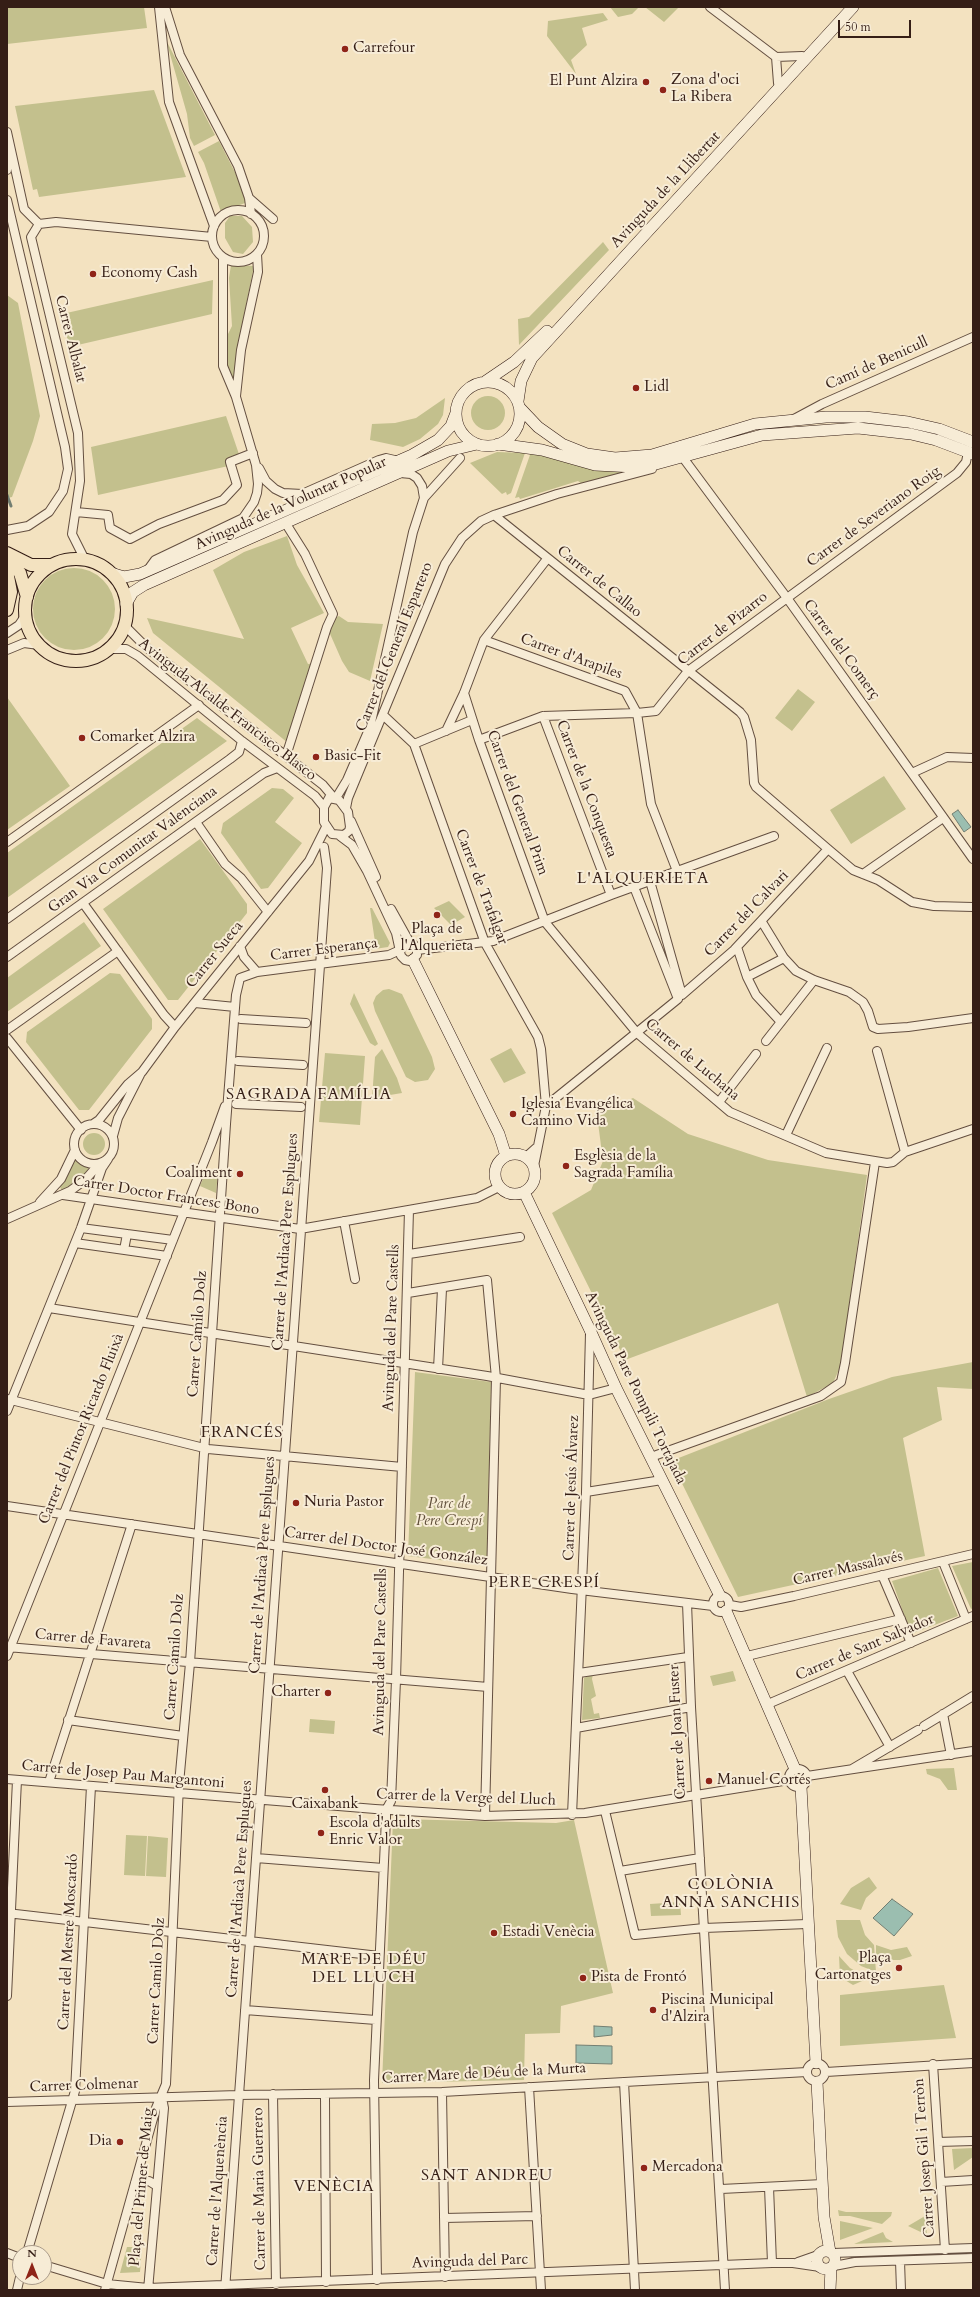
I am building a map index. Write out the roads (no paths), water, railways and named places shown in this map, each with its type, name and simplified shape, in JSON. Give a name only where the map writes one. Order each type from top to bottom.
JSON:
[{"type":"main road","name":"Avinguda de la Llibertat","points":[[486,382],[514,362],[546,332],[778,83],[843,7]]},
{"type":"main road","name":"Avinguda de la Llibertat","points":[[519,405],[521,381],[532,358],[854,7]]},
{"type":"main road","points":[[494,382],[509,389],[519,405],[538,427],[562,444],[587,454],[615,458],[652,455],[727,431],[793,419],[826,417],[886,418],[923,425],[971,450],[911,434],[858,428],[786,432],[734,442],[656,464],[615,467],[581,462],[528,447],[498,444],[487,446],[477,444],[463,434],[458,424],[456,413],[462,395],[477,384],[494,382]]},
{"type":"main road","points":[[498,444],[511,437],[516,431],[519,424],[519,405]]},
{"type":"main road","name":"Avinguda de la Voluntat Popular","points":[[111,573],[124,577],[147,571],[399,461],[438,440],[451,426],[456,413]]},
{"type":"main road","name":"Avinguda de la Voluntat Popular","points":[[126,604],[133,592],[144,585],[448,451],[477,444]]},
{"type":"main road","points":[[7,553],[31,565],[52,565],[74,559],[85,560],[99,565],[111,573],[124,592],[126,604],[124,625],[118,638],[108,649],[95,657],[80,661],[65,660],[51,654],[39,645],[30,631],[25,616],[27,597],[34,582],[52,565]]},
{"type":"main road","points":[[7,558],[20,573],[27,597]]},
{"type":"main road","points":[[7,571],[11,592],[7,610]]},
{"type":"main road","points":[[415,955],[499,1134],[506,1156]]},
{"type":"main road","points":[[516,1154],[526,1157],[534,1166],[535,1172],[533,1184],[524,1192],[510,1194],[499,1187],[495,1176],[497,1164],[506,1156],[516,1154]]},
{"type":"main road","name":"Avinguda Pare Pompili Tortajada","points":[[524,1192],[616,1388],[662,1480],[717,1601]]},
{"type":"main road","points":[[728,1608],[795,1769]]},
{"type":"main road","points":[[801,1786],[807,1924],[816,2063]]},
{"type":"main road","points":[[817,2082],[826,2253],[817,2263],[827,2268]]},
{"type":"main road","points":[[826,2253],[836,2261],[827,2268],[826,2290]]},
{"type":"main road","points":[[827,2268],[830,2290]]},
{"type":"street","points":[[159,7],[169,102],[214,226]]},
{"type":"street","points":[[165,7],[180,55],[238,166],[249,198],[251,214]]},
{"type":"street","points":[[710,7],[776,57],[802,56]]},
{"type":"street","points":[[776,57],[778,83]]},
{"type":"street","points":[[7,132],[24,209],[39,224],[56,222],[212,237]]},
{"type":"street","points":[[7,146],[7,170]]},
{"type":"street","points":[[249,198],[273,219]]},
{"type":"street","name":"Carrer Albalat","points":[[7,200],[65,447],[68,469],[63,491],[50,512],[28,526],[7,530]]},
{"type":"street","points":[[234,210],[251,214],[261,224],[264,232],[262,246],[257,254],[251,259],[237,263],[223,258],[217,253],[212,237],[214,226],[219,218],[234,210]]},
{"type":"street","name":"Carrer Albalat","points":[[39,224],[31,237],[78,433],[80,481],[72,534],[85,560]]},
{"type":"street","points":[[236,396],[241,350],[258,272],[257,254]]},
{"type":"street","points":[[223,258],[223,366],[236,396],[256,464]]},
{"type":"street","name":"Camí de Benicull","points":[[793,419],[822,404],[973,338]]},
{"type":"street","name":"Carrer del General Espartero","points":[[346,808],[348,798],[384,715],[445,564],[454,547],[471,529],[481,521],[494,515],[684,459],[709,450]]},
{"type":"street","name":"Carrer de Severiano Roig","points":[[787,598],[957,473],[966,462],[971,450]]},
{"type":"street","points":[[76,512],[108,515],[110,528],[130,539],[160,524],[223,500],[237,485],[230,462],[253,453]]},
{"type":"street","name":"Avinguda de la Voluntat Popular","points":[[256,464],[266,481],[275,489],[283,493],[302,494],[379,460],[386,458],[399,461]]},
{"type":"street","points":[[460,458],[424,498],[412,532],[370,727],[347,780],[335,798],[326,801],[324,807],[323,817],[326,827],[352,845],[368,871],[393,926],[403,958],[408,960],[415,955],[485,943],[545,922],[611,895],[774,836]]},
{"type":"street","name":"Carrer del Comerç","points":[[684,459],[787,598],[973,859]]},
{"type":"street","name":"Avinguda de la Voluntat Popular","points":[[147,571],[155,560],[243,518],[254,502],[257,493],[258,484],[256,464]]},
{"type":"street","points":[[397,473],[411,474],[417,478],[422,486],[424,498]]},
{"type":"street","name":"Carrer de Callao","points":[[494,515],[547,559],[740,712],[744,717],[751,745],[754,783],[760,792],[853,870],[878,880],[912,902],[934,906],[973,907]]},
{"type":"street","points":[[286,756],[322,641],[333,614],[305,554],[288,527]]},
{"type":"street","points":[[446,731],[464,693],[484,640],[547,559]]},
{"type":"street","name":"Carrer de Pizarro","points":[[479,740],[543,716],[638,714],[656,711],[688,671],[787,598]]},
{"type":"street","points":[[7,633],[18,625],[25,616]]},
{"type":"street","name":"Avinguda Alcalde Francisco Blasco","points":[[124,625],[146,646],[323,785],[335,798]]},
{"type":"street","name":"Carrer d'Arapiles","points":[[484,640],[625,691],[638,714]]},
{"type":"street","points":[[7,650],[24,643],[39,645]]},
{"type":"street","name":"Avinguda Alcalde Francisco Blasco","points":[[108,649],[126,649],[138,656],[242,741],[315,796],[324,807]]},
{"type":"street","name":"Carrer del General Prim","points":[[464,693],[479,740],[545,922]]},
{"type":"street","points":[[7,842],[199,705]]},
{"type":"street","points":[[638,714],[651,804],[677,871]]},
{"type":"street","name":"Carrer de Trafalgar","points":[[384,715],[414,744],[485,943],[538,1037],[542,1049],[546,1106],[534,1166]]},
{"type":"street","name":"Carrer de la Conquesta","points":[[543,716],[611,895]]},
{"type":"street","points":[[414,744],[472,720]]},
{"type":"street","name":"Gran Via Comunitat Valenciana","points":[[7,919],[230,759],[239,752],[242,741]]},
{"type":"street","points":[[912,772],[947,757],[973,758]]},
{"type":"street","name":"Gran Via Comunitat Valenciana","points":[[7,957],[264,773],[277,768]]},
{"type":"street","points":[[335,798],[346,808],[396,918],[410,943],[415,946],[415,955]]},
{"type":"street","points":[[863,874],[944,818]]},
{"type":"street","points":[[339,836],[349,831],[351,821]]},
{"type":"street","points":[[196,822],[225,864],[241,878],[268,912]]},
{"type":"street","name":"Carrer Sueca","points":[[312,857],[326,827]]},
{"type":"street","name":"Carrer Sueca","points":[[113,1136],[118,1118],[142,1072],[175,1027],[312,857],[339,836]]},
{"type":"street","name":"Carrer de l'Ardiacà Pere Esplugues","points":[[238,2095],[286,1455],[300,1229],[327,868],[324,847]]},
{"type":"street","name":"Carrer del Calvari","points":[[546,1106],[637,1033],[736,949],[828,849]]},
{"type":"street","points":[[650,881],[680,997]]},
{"type":"street","points":[[634,887],[680,997]]},
{"type":"street","points":[[83,903],[164,1015],[175,1027]]},
{"type":"street","name":"Carrer de Luchana","points":[[545,922],[637,1033],[730,1112],[826,1153],[875,1162],[893,1162],[905,1152],[973,1129]]},
{"type":"street","points":[[762,922],[784,958],[796,971],[814,980],[849,992],[863,1002],[868,1011],[873,1027],[878,1030],[973,1018]]},
{"type":"street","points":[[401,950],[406,944],[410,943]]},
{"type":"street","name":"Carrer Esperança","points":[[240,946],[244,957],[257,972],[389,955],[401,950]]},
{"type":"street","points":[[736,949],[756,995],[781,1022]]},
{"type":"street","points":[[7,1030],[118,951]]},
{"type":"street","points":[[747,977],[784,958]]},
{"type":"street","points":[[228,1095],[235,1007],[240,978],[257,972]]},
{"type":"street","points":[[766,1041],[814,980]]},
{"type":"street","points":[[195,1003],[235,1007]]},
{"type":"street","points":[[241,1019],[306,1023]]},
{"type":"street","points":[[7,1038],[81,1130]]},
{"type":"street","points":[[786,1135],[827,1048]]},
{"type":"street","points":[[877,1051],[905,1152]]},
{"type":"street","points":[[719,1102],[756,1054]]},
{"type":"street","points":[[238,1061],[303,1065]]},
{"type":"street","name":"Carrer Sueca","points":[[93,1124],[99,1120],[128,1084],[142,1072]]},
{"type":"street","name":"Carrer del Pintor Ricardo Fluixà","points":[[7,1656],[9,1647],[62,1514],[100,1423],[212,1142],[228,1095]]},
{"type":"street","name":"Carrer Camilo Dolz","points":[[162,2098],[166,2084],[178,1794],[190,1663],[203,1447],[228,1095]]},
{"type":"street","points":[[236,1104],[301,1108]]},
{"type":"street","points":[[7,1219],[38,1204],[63,1195],[81,1183],[104,1161],[114,1149],[113,1136],[104,1127],[93,1124],[81,1130],[75,1138],[76,1150],[78,1155],[88,1163],[104,1161]]},
{"type":"street","points":[[526,1157],[537,1146]]},
{"type":"street","points":[[38,1204],[61,1179],[76,1150]]},
{"type":"street","points":[[7,1411],[9,1400],[49,1308],[81,1228],[104,1161]]},
{"type":"street","points":[[651,1457],[821,1396],[840,1382],[845,1363],[875,1162]]},
{"type":"street","name":"Carrer Doctor Francesc Bono","points":[[63,1195],[300,1229],[477,1198],[499,1187]]},
{"type":"street","name":"Avinguda del Pare Castells","points":[[376,2280],[373,2093],[386,1810],[391,1801],[396,1680],[398,1564],[408,1293],[409,1210]]},
{"type":"street","points":[[344,1221],[355,1279]]},
{"type":"street","points":[[81,1228],[173,1240]]},
{"type":"street","points":[[124,1250],[127,1234]]},
{"type":"street","points":[[409,1254],[520,1237]]},
{"type":"street","points":[[75,1243],[167,1256]]},
{"type":"street","points":[[408,1293],[487,1280],[496,1378],[485,1816]]},
{"type":"street","points":[[438,1369],[442,1288]]},
{"type":"street","points":[[49,1308],[496,1378],[589,1395],[616,1388]]},
{"type":"street","name":"Carrer de Jesús Álvarez","points":[[572,1815],[586,1492],[590,1330]]},
{"type":"street","points":[[9,1400],[203,1447],[402,1467]]},
{"type":"street","points":[[586,1492],[662,1480]]},
{"type":"street","name":"Carrer del Doctor José González","points":[[7,1506],[581,1590],[687,1603],[717,1601],[718,1612],[728,1608]]},
{"type":"street","points":[[49,1782],[68,1720],[92,1653],[132,1524]]},
{"type":"street","name":"Carrer Massalavés","points":[[728,1608],[741,1607],[973,1554]]},
{"type":"street","points":[[943,1562],[969,1618]]},
{"type":"street","points":[[882,1575],[911,1643]]},
{"type":"street","points":[[717,1601],[727,1598],[728,1608]]},
{"type":"street","name":"Carrer de Joan Fuster","points":[[687,1603],[688,1657],[721,2189],[725,2290]]},
{"type":"street","name":"Carrer de Sant Salvador","points":[[768,1704],[847,1672],[969,1618]]},
{"type":"street","points":[[747,1656],[901,1619]]},
{"type":"street","name":"Carrer de Favareta","points":[[9,1647],[92,1653],[270,1670],[488,1687]]},
{"type":"street","points":[[579,1673],[688,1657]]},
{"type":"street","points":[[847,1672],[890,1747]]},
{"type":"street","points":[[847,1772],[973,1696]]},
{"type":"street","points":[[576,1728],[691,1707]]},
{"type":"street","points":[[943,1714],[951,1755]]},
{"type":"street","points":[[68,1720],[183,1736]]},
{"type":"street","points":[[807,1776],[847,1772],[973,1751]]},
{"type":"street","points":[[795,1769],[804,1771],[807,1776],[806,1783],[801,1786],[795,1787],[789,1780],[789,1774],[795,1769]]},
{"type":"street","name":"Carrer de Josep Pau Margantoni","points":[[7,1779],[178,1794],[260,1799]]},
{"type":"street","points":[[7,1996],[9,1914],[17,1780]]},
{"type":"street","name":"Carrer de la Verge del Lluch","points":[[260,1799],[386,1810],[485,1816],[572,1815],[605,1811],[696,1794],[789,1780]]},
{"type":"street","name":"Carrer del Mestre Moscardó","points":[[29,2245],[75,2091],[91,1786]]},
{"type":"street","points":[[605,1811],[635,1935],[704,1928],[807,1924]]},
{"type":"street","points":[[256,1858],[383,1868]]},
{"type":"street","points":[[620,1872],[700,1858]]},
{"type":"street","points":[[9,1914],[379,1956]]},
{"type":"street","points":[[245,2010],[376,2020]]},
{"type":"street","points":[[816,2063],[823,2065],[826,2072],[823,2078],[817,2082],[810,2079],[807,2072],[809,2066],[816,2063]]},
{"type":"street","points":[[826,2072],[933,2064],[973,2063]]},
{"type":"street","name":"Carrer Josep Gil i Terròn","points":[[933,2064],[945,2250]]},
{"type":"street","name":"Carrer Mare de Déu de la Murta","points":[[162,2098],[273,2094],[442,2092],[807,2072]]},
{"type":"street","points":[[624,2082],[635,2290]]},
{"type":"street","points":[[529,2087],[541,2290]]},
{"type":"street","points":[[442,2092],[445,2277]]},
{"type":"street","name":"Carrer de Maria Guerrero","points":[[273,2094],[276,2284]]},
{"type":"street","points":[[325,2094],[326,2282]]},
{"type":"street","name":"Carrer de l'Alquenència","points":[[225,2288],[238,2095]]},
{"type":"street","name":"Carrer Colmenar","points":[[7,2102],[59,2101],[72,2099],[162,2098]]},
{"type":"street","name":"Plaça del Primer de Maig","points":[[162,2098],[164,2108],[148,2289],[106,2287],[156,2108],[162,2098]]},
{"type":"street","points":[[938,2142],[973,2141]]},
{"type":"street","points":[[941,2182],[973,2180]]},
{"type":"street","points":[[135,2183],[149,2181],[157,2186]]},
{"type":"street","points":[[721,2189],[823,2184]]},
{"type":"street","points":[[768,2187],[772,2263]]},
{"type":"street","points":[[444,2218],[537,2216]]},
{"type":"street","name":"Avinguda del Parc","points":[[793,2263],[826,2253],[973,2248]]},
{"type":"street","name":"Avinguda del Parc","points":[[148,2289],[225,2288],[276,2284],[772,2263],[793,2263],[827,2268],[855,2262],[973,2258]]},
{"type":"street","points":[[900,2261],[901,2290]]},
{"type":"street","points":[[52,2268],[106,2287]]},
{"type":"waterway","points":[[7,495],[11,506]]},
{"type":"place","name":"Carrefour","points":[[345,49]]},
{"type":"place","name":"El Punt Alzira","points":[[646,82]]},
{"type":"place","name":"Zona d'oci La Ribera","points":[[663,90]]},
{"type":"place","name":"Economy Cash","points":[[93,274]]},
{"type":"place","name":"Lidl","points":[[636,388]]},
{"type":"place","name":"Comarket Alzira","points":[[82,738]]},
{"type":"place","name":"Basic-Fit","points":[[316,757]]},
{"type":"place","name":"Plaça de l'Alquerieta","points":[[437,915]]},
{"type":"place","name":"Iglesia Evangélica Camino Vida","points":[[513,1114]]},
{"type":"place","name":"Esglèsia de la Sagrada Família","points":[[566,1166]]},
{"type":"place","name":"Coaliment","points":[[240,1174]]},
{"type":"place","name":"Nuria Pastor","points":[[296,1503]]},
{"type":"place","name":"Charter","points":[[328,1693]]},
{"type":"place","name":"Manuel Cortés","points":[[709,1781]]},
{"type":"place","name":"Caixabank","points":[[325,1790]]},
{"type":"place","name":"Escola d'adults Enric Valor","points":[[321,1833]]},
{"type":"place","name":"Estadi Venècia","points":[[494,1933]]},
{"type":"place","name":"Plaça Cartonatges","points":[[899,1968]]},
{"type":"place","name":"Pista de Frontó","points":[[583,1978]]},
{"type":"place","name":"Piscina Municipal d'Alzira","points":[[653,2010]]},
{"type":"place","name":"Dia","points":[[120,2142]]},
{"type":"place","name":"Mercadona","points":[[644,2168]]},
{"type":"district","name":"L'ALQUERIETA","points":[[643,879]]},
{"type":"district","name":"SAGRADA FAMÍLIA","points":[[309,1095]]},
{"type":"district","name":"FRANCÉS","points":[[242,1433]]},
{"type":"district","name":"PERE CRESPÍ","points":[[544,1583]]},
{"type":"district","name":"COLÒNIA ANNA SANCHIS","points":[[731,1894]]},
{"type":"district","name":"MARE DE DÉU DEL LLUCH","points":[[364,1969]]},
{"type":"district","name":"SANT ANDREU","points":[[487,2176]]},
{"type":"district","name":"VENÈCIA","points":[[334,2187]]},
{"type":"park label","name":"Parc de Pere Crespí","points":[[449,1514]]}]
